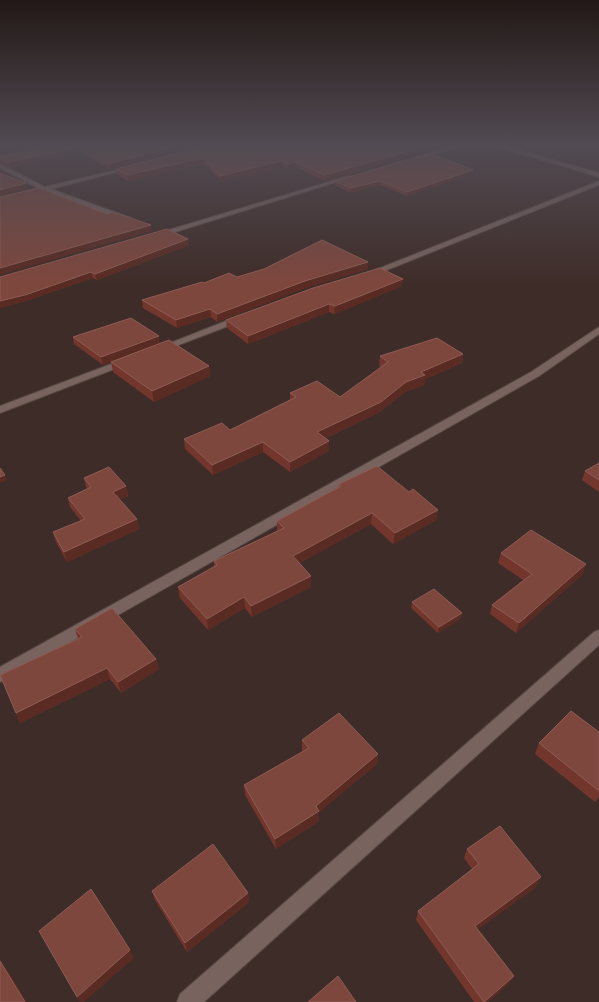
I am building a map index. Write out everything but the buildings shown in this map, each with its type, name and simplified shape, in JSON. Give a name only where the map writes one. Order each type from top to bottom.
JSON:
[{"type":"street","points":[[0,200],[37,191]]},
{"type":"street","points":[[49,191],[132,220]]},
{"type":"street","points":[[149,237],[305,191]]},
{"type":"street","points":[[361,276],[378,272],[580,191]]},
{"type":"street","points":[[150,226],[167,232]]},
{"type":"street","points":[[153,352],[254,313]]},
{"type":"street","points":[[0,675],[535,374],[599,330]]},
{"type":"street","points":[[0,410],[134,358]]},
{"type":"street","points":[[188,1002],[599,636]]}]
